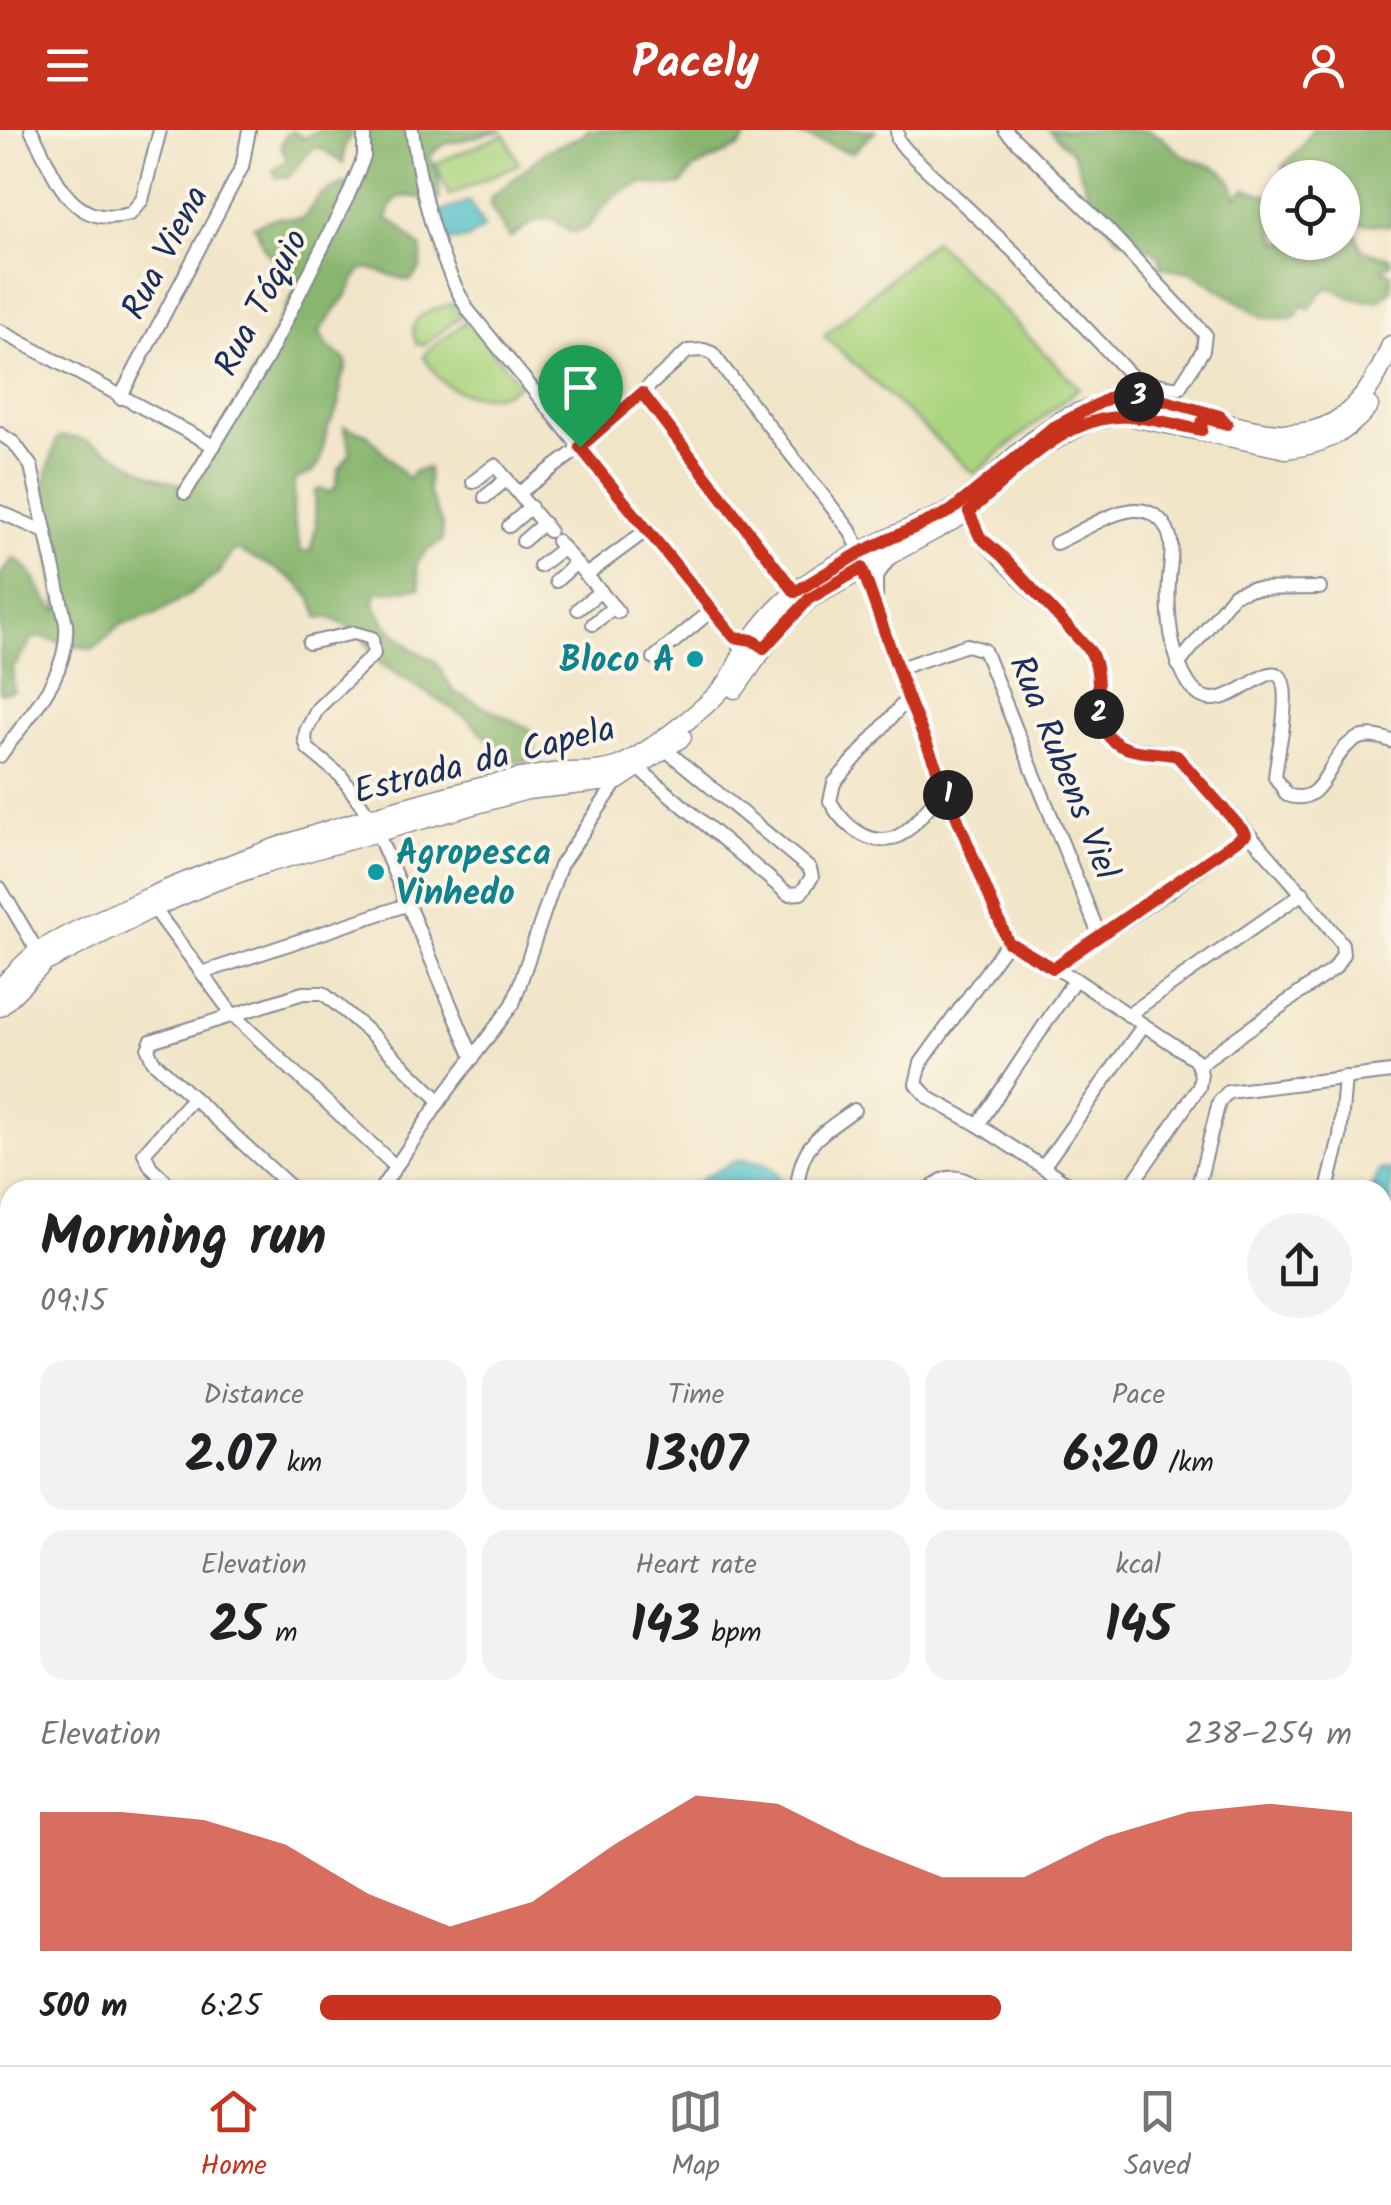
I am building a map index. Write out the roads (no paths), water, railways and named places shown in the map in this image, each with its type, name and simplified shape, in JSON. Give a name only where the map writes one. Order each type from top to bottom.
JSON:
[{"type":"main road","name":"Estrada da Capela","points":[[597,792],[626,763],[707,704],[728,682],[749,649],[809,599],[862,560],[895,552],[947,527],[1068,431],[1092,420],[1134,417],[1302,434],[1334,423],[1350,411],[1380,373],[1391,346]]},
{"type":"main road","name":"Estrada da Capela","points":[[0,988],[41,958],[150,903],[374,826],[527,790],[597,792],[666,750],[714,712],[761,626],[795,592],[951,511],[1067,418],[1095,408],[1128,406],[1212,425],[1286,448],[1322,442],[1354,425],[1391,372]]},
{"type":"main road","points":[[1095,408],[1113,396],[1182,397],[1220,416],[1212,425]]},
{"type":"main road","name":"Estrada da Capela","points":[[0,1007],[41,958]]},
{"type":"street","points":[[31,130],[73,205],[100,218],[130,214],[142,200],[160,130]]},
{"type":"street","name":"Rua Viena","points":[[120,398],[242,167],[249,130]]},
{"type":"street","name":"Rua Tóquio","points":[[185,494],[266,360],[348,196],[364,157],[364,130]]},
{"type":"street","points":[[412,130],[438,248],[468,310],[711,611],[749,649]]},
{"type":"street","points":[[897,130],[898,140],[907,151],[1014,252],[1136,381],[1182,397],[1203,350],[1205,334],[1107,229],[1004,130]]},
{"type":"street","points":[[0,332],[214,446]]},
{"type":"street","points":[[519,493],[580,447],[688,352],[704,350],[712,354],[848,529],[908,698],[1008,942],[1075,979],[1197,1062],[1200,1087],[1135,1180]]},
{"type":"street","points":[[1122,396],[1136,381]]},
{"type":"street","points":[[642,393],[795,592]]},
{"type":"street","points":[[0,434],[14,443],[31,466],[68,645],[56,677],[0,756]]},
{"type":"street","points":[[473,482],[495,465],[531,507],[616,609],[594,624]]},
{"type":"street","points":[[485,497],[507,479]]},
{"type":"street","points":[[509,526],[531,507]]},
{"type":"street","points":[[1056,543],[1132,510],[1153,514],[1161,520],[1171,539],[1170,629],[1178,665],[1192,688],[1200,698],[1212,701],[1224,699],[1265,674],[1282,680],[1287,694],[1275,778],[1281,791],[1294,798],[1314,792],[1345,745],[1354,739],[1376,736],[1391,741]]},
{"type":"street","points":[[0,512],[46,532]]},
{"type":"street","points":[[969,512],[980,537],[1002,556],[1098,664],[1098,714],[1108,738],[1127,749],[1177,756],[1303,893],[1342,944],[1340,962],[1197,1062]]},
{"type":"street","points":[[586,575],[647,530]]},
{"type":"street","points":[[522,541],[553,536]]},
{"type":"street","points":[[540,566],[553,536]]},
{"type":"street","points":[[880,618],[876,577],[895,552]]},
{"type":"street","points":[[556,581],[576,563]]},
{"type":"street","points":[[1178,665],[1234,594],[1250,589],[1320,588]]},
{"type":"street","points":[[578,608],[601,591]]},
{"type":"street","points":[[654,658],[711,611]]},
{"type":"street","points":[[310,643],[354,633],[368,635],[375,646],[368,662],[318,708],[305,741],[308,749],[340,776],[374,826],[473,1058]]},
{"type":"street","name":"Rua Rubens Viel","points":[[897,669],[967,646],[984,650],[1100,937]]},
{"type":"street","points":[[908,698],[834,783],[830,801],[835,812],[862,836],[880,840],[906,832],[944,788]]},
{"type":"street","points":[[638,768],[788,894],[801,893],[812,876],[810,869],[666,750]]},
{"type":"street","points":[[387,1180],[440,1101],[514,1004],[560,866],[597,792]]},
{"type":"street","points":[[1053,968],[1246,834]]},
{"type":"street","points":[[0,888],[41,958]]},
{"type":"street","points":[[1128,1015],[1303,893]]},
{"type":"street","points":[[150,903],[234,1015],[396,1166]]},
{"type":"street","points":[[205,972],[406,905]]},
{"type":"street","points":[[1008,942],[916,1072],[916,1084],[1063,1180]]},
{"type":"street","points":[[978,1125],[1075,979]]},
{"type":"street","points":[[283,1180],[153,1061],[148,1054],[153,1039],[303,993],[323,993],[440,1101]]},
{"type":"street","points":[[1043,1167],[1143,1026]]},
{"type":"street","points":[[1200,1180],[1219,1102],[1228,1092],[1391,1072]]},
{"type":"street","points":[[1329,1180],[1340,1136],[1345,1076]]},
{"type":"street","points":[[165,1180],[151,1168],[144,1153],[193,1098]]},
{"type":"street","points":[[797,1180],[798,1166],[812,1141],[854,1110]]},
{"type":"water","points":[[469,201],[484,228],[467,239],[449,241],[441,212]]},
{"type":"water","points":[[738,1160],[761,1163],[773,1169],[780,1180],[700,1180]]},
{"type":"water","points":[[1391,1170],[1391,1180],[1375,1180],[1379,1171]]},
{"type":"place","name":"Bloco A","points":[[695,659]]},
{"type":"place","name":"Agropesca Vinhedo","points":[[376,872]]}]
